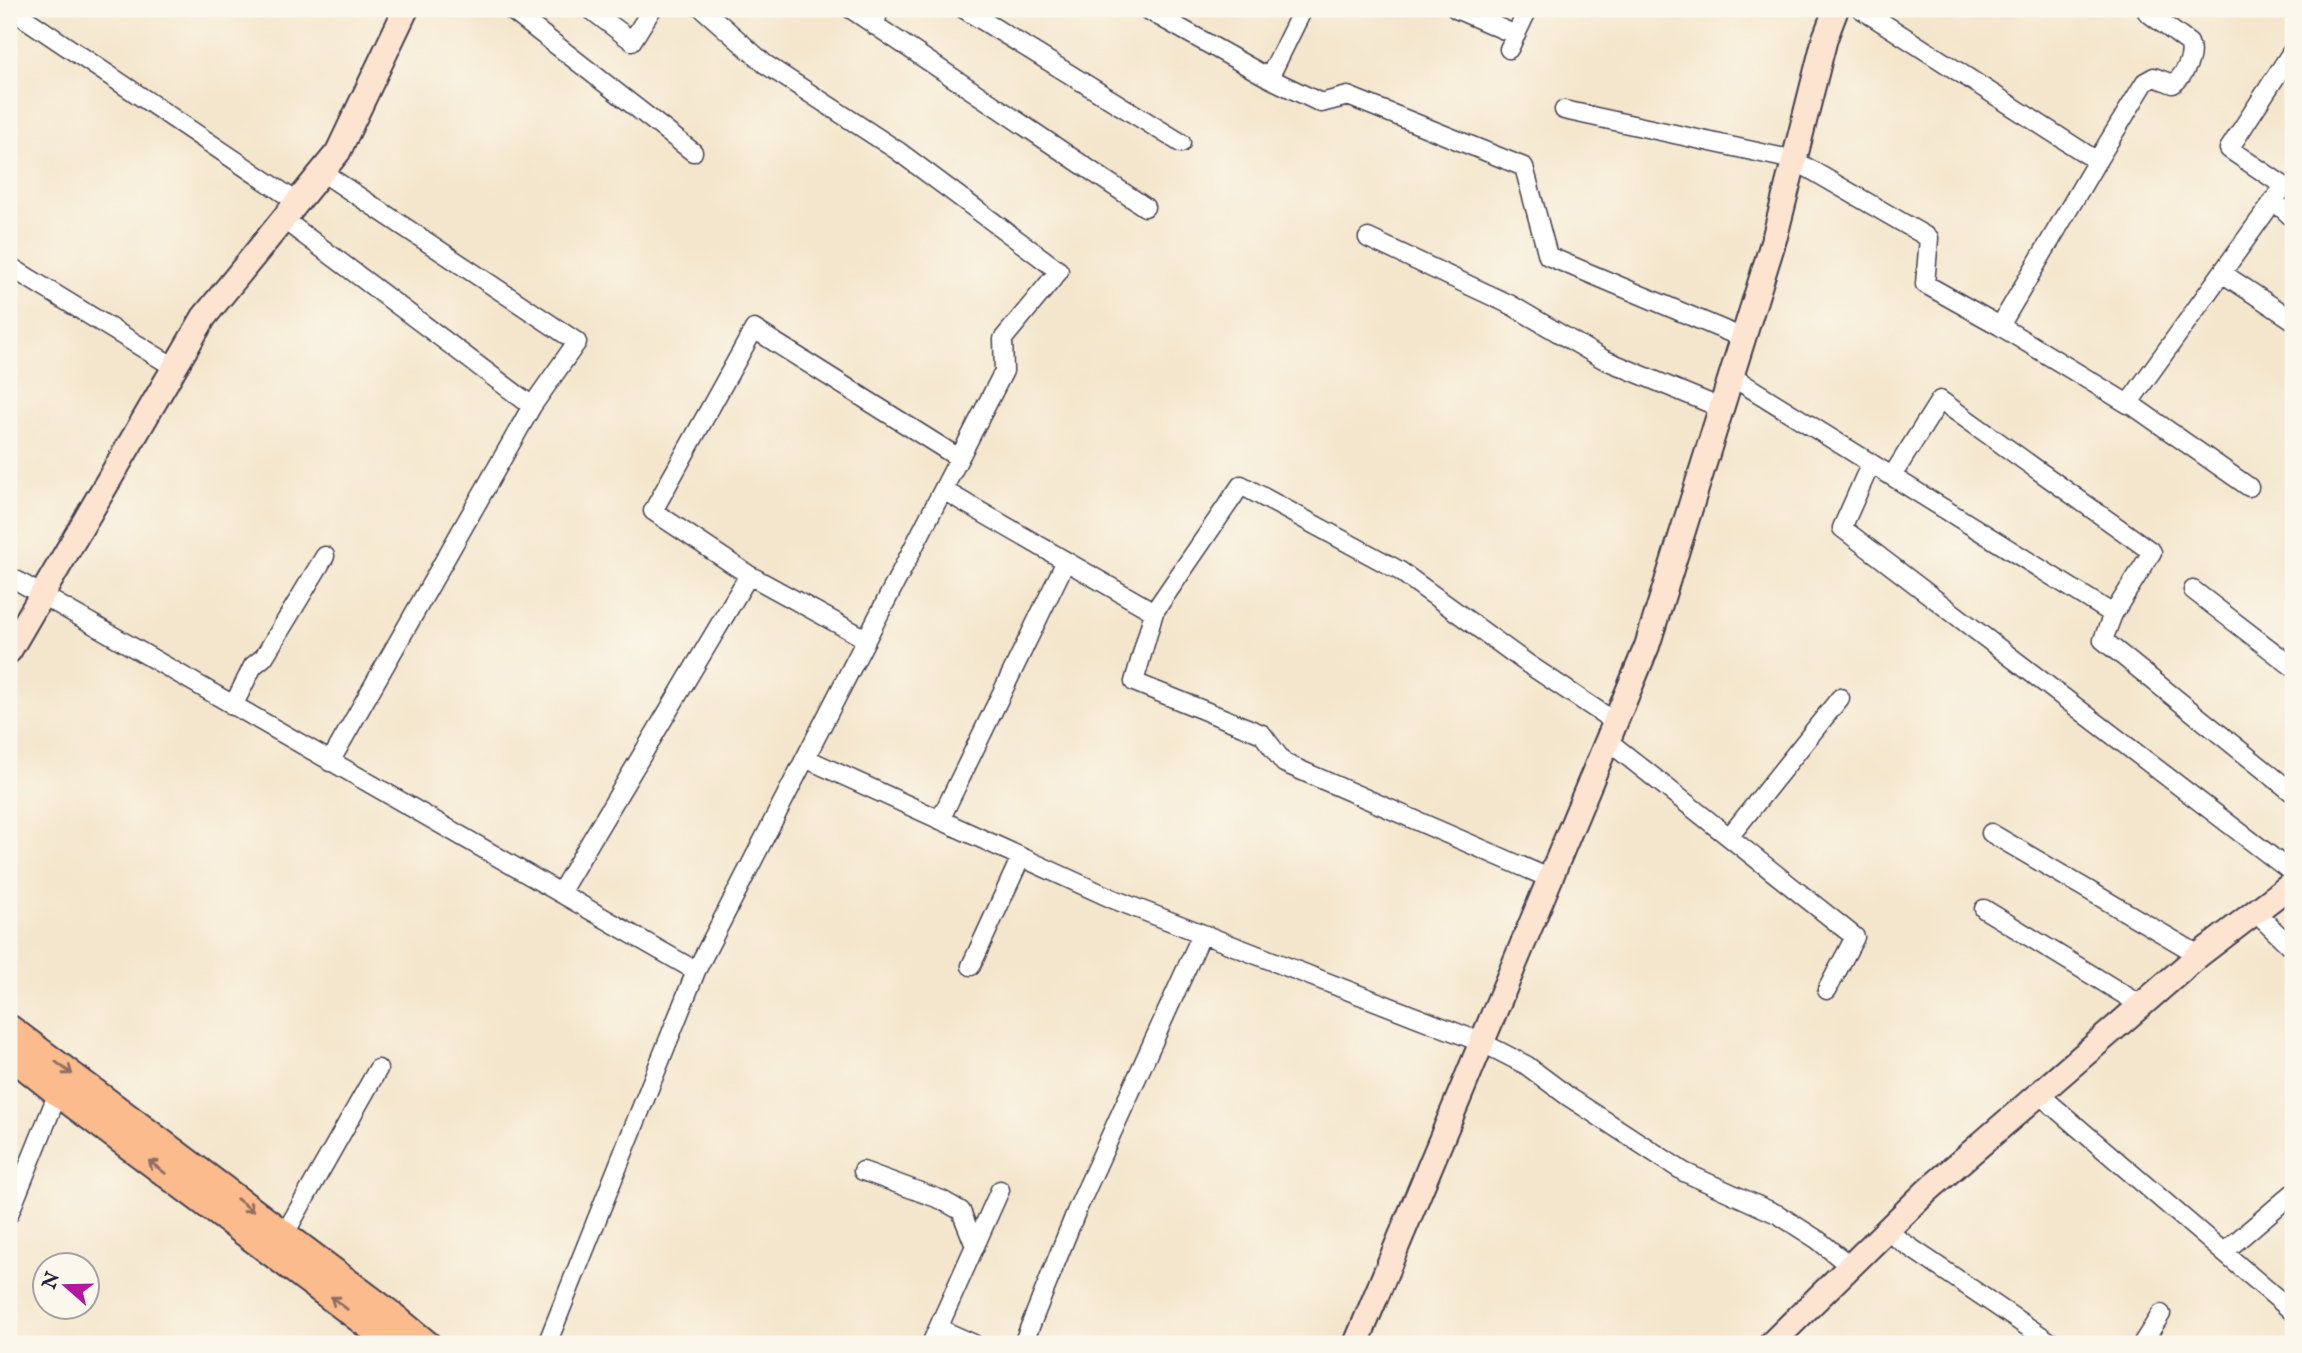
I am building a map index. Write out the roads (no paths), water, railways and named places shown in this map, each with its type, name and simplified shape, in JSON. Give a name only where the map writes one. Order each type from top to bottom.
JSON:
[{"type":"main road","points":[[9,1028],[427,1344]]},
{"type":"main road","points":[[9,1054],[393,1344]]},
{"type":"street","points":[[11,9],[290,210],[532,406]]},
{"type":"street","points":[[9,651],[204,317],[338,152],[407,9]]},
{"type":"street","points":[[510,9],[693,152]]},
{"type":"street","points":[[590,9],[632,41],[652,9]]},
{"type":"street","points":[[851,9],[877,17],[1145,207]]},
{"type":"street","points":[[964,9],[1181,143]]},
{"type":"street","points":[[1146,9],[1176,16],[1269,78],[1321,103],[1348,96],[1524,167],[1548,256],[1743,338]]},
{"type":"street","points":[[1269,78],[1303,9]]},
{"type":"street","points":[[1456,9],[1512,42],[1528,9]]},
{"type":"street","points":[[1356,1344],[1647,646],[1775,236],[1825,38],[1836,9]]},
{"type":"street","points":[[1861,9],[2097,161]]},
{"type":"street","points":[[547,1344],[696,971],[1004,371],[1003,339],[1059,271],[898,151],[765,64],[707,10]]},
{"type":"street","points":[[2000,326],[2145,82],[2154,77],[2173,84],[2178,81],[2192,57],[2189,43],[2147,10]]},
{"type":"street","points":[[2129,403],[2284,186],[2229,149],[2293,50]]},
{"type":"street","points":[[1564,110],[1794,160],[1929,239],[1925,284],[2129,403],[2249,487]]},
{"type":"street","points":[[322,172],[578,342],[532,406],[330,762]]},
{"type":"street","points":[[2273,200],[2293,218]]},
{"type":"street","points":[[1368,238],[1511,306],[1603,359],[1721,408]]},
{"type":"street","points":[[9,266],[174,367]]},
{"type":"street","points":[[2222,272],[2293,320]]},
{"type":"street","points":[[866,639],[750,575],[653,511],[754,329],[959,458]]},
{"type":"street","points":[[1731,376],[2113,614]]},
{"type":"street","points":[[1892,476],[1940,400],[2152,552],[2113,614],[2104,640],[2293,793]]},
{"type":"street","points":[[1871,463],[1842,528],[2293,873]]},
{"type":"street","points":[[1551,879],[1284,763],[1262,734],[1134,682],[1154,612],[1241,485],[1400,571],[1528,664],[1612,732],[1729,837],[1855,937],[1827,990]]},
{"type":"street","points":[[943,490],[1154,612]]},
{"type":"street","points":[[233,706],[253,666],[264,657],[325,556]]},
{"type":"street","points":[[940,820],[1066,561]]},
{"type":"street","points":[[560,893],[750,575]]},
{"type":"street","points":[[9,576],[696,971]]},
{"type":"street","points":[[2193,590],[2293,667]]},
{"type":"street","points":[[1729,837],[1840,698]]},
{"type":"street","points":[[805,758],[1113,899],[1483,1044],[1526,1065],[1569,1097],[1684,1172],[1779,1215],[1818,1240],[1850,1266]]},
{"type":"street","points":[[1991,833],[2199,955]]},
{"type":"street","points":[[971,966],[1021,857]]},
{"type":"street","points":[[1771,1344],[1927,1191],[2199,955],[2293,883]]},
{"type":"street","points":[[1983,909],[2141,1005]]},
{"type":"street","points":[[2255,912],[2293,949]]},
{"type":"street","points":[[1023,1344],[1076,1212],[1202,933]]},
{"type":"street","points":[[284,1235],[378,1069]]},
{"type":"street","points":[[9,1214],[58,1093]]},
{"type":"street","points":[[2039,1094],[2293,1312]]},
{"type":"street","points":[[863,1171],[942,1200],[961,1211],[975,1246]]},
{"type":"street","points":[[974,1344],[935,1337],[1000,1190]]},
{"type":"street","points":[[2224,1252],[2293,1192]]},
{"type":"street","points":[[1886,1231],[2053,1344]]},
{"type":"street","points":[[2142,1344],[2161,1314]]}]
